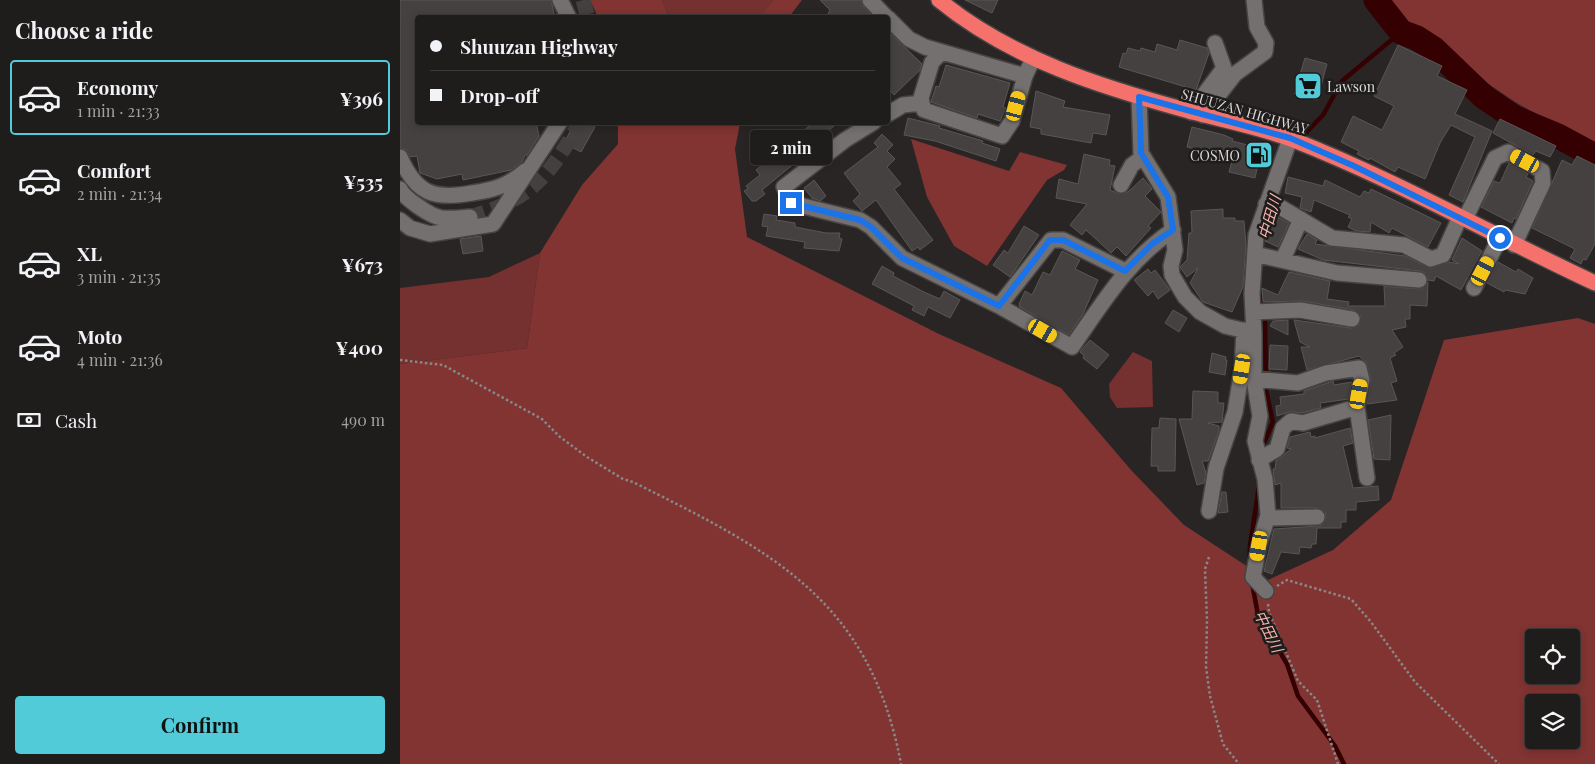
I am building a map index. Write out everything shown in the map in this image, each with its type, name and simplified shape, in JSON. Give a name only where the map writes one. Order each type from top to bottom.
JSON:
[{"type":"highway","name":"SHUUZAN HIGHWAY","points":[[940,0],[1000,42],[1032,59],[1139,97],[1295,141],[1463,218],[1595,283]]},
{"type":"street","points":[[560,0],[567,15]]},
{"type":"street","points":[[870,0],[884,15]]},
{"type":"street","points":[[1197,113],[1235,74],[1265,52],[1266,43],[1257,27],[1254,0]]},
{"type":"street","points":[[890,21],[909,39],[941,53],[1025,76]]},
{"type":"street","points":[[1197,113],[1224,68],[1215,43]]},
{"type":"street","points":[[941,53],[932,62],[921,98],[924,110],[1002,136],[1012,121],[1032,59]]},
{"type":"street","points":[[1139,97],[1141,153],[1168,197],[1175,250],[1171,270],[1185,297],[1210,318],[1226,326],[1249,332]]},
{"type":"street","points":[[890,113],[903,105],[922,103]]},
{"type":"street","points":[[400,220],[410,228],[430,234],[493,224],[558,125]]},
{"type":"street","points":[[869,125],[845,140],[784,187],[791,203],[860,220],[871,227],[902,258],[999,306],[1072,348],[1125,271],[1152,244],[1173,230]]},
{"type":"street","points":[[1209,511],[1216,468],[1235,412],[1254,312],[1256,235],[1271,205],[1295,141]]},
{"type":"street","points":[[1271,205],[1332,238],[1404,245],[1430,259],[1443,255],[1495,158],[1508,152],[1542,171],[1543,183],[1507,241],[1474,288]]},
{"type":"street","points":[[400,157],[409,176],[424,190],[447,198],[497,189],[513,181],[535,162]]},
{"type":"street","points":[[1121,184],[1132,165],[1143,157]]},
{"type":"street","points":[[400,189],[402,193],[422,210],[440,218],[470,217]]},
{"type":"street","points":[[1283,259],[1301,220]]},
{"type":"street","points":[[999,306],[1050,240],[1063,240],[1125,271]]},
{"type":"street","points":[[1255,254],[1337,273],[1419,280]]},
{"type":"street","points":[[1254,312],[1300,310],[1352,319]]},
{"type":"street","points":[[1249,332],[1261,380],[1260,416],[1255,441],[1266,488],[1268,515],[1253,577],[1266,591]]},
{"type":"street","points":[[1261,380],[1298,383],[1326,372],[1359,368],[1362,381],[1357,407],[1367,478]]},
{"type":"street","points":[[1259,460],[1277,449],[1283,428],[1291,421],[1303,423],[1357,407]]},
{"type":"street","points":[[1268,515],[1271,518],[1317,517]]},
{"type":"path","points":[[400,360],[443,365],[542,419],[560,437],[587,457],[623,479],[633,482],[722,526],[800,578],[834,613],[861,650],[883,698],[895,736],[901,764]]},
{"type":"path","points":[[1209,557],[1204,569],[1207,621],[1206,667],[1210,696],[1222,744],[1239,764]]},
{"type":"path","points":[[1338,764],[1317,700],[1298,681],[1269,612],[1266,591],[1287,580],[1351,599],[1371,622],[1415,682],[1499,764]]},
{"type":"shaded area","points":[[590,0],[662,0],[668,15],[597,15]]},
{"type":"shaded area","points":[[662,0],[773,0],[762,15],[668,15]]},
{"type":"shaded area","points":[[773,0],[802,0],[791,15],[762,15]]},
{"type":"shaded area","points":[[1379,0],[1595,0],[1595,147],[1515,102],[1421,38]]},
{"type":"shaded area","points":[[618,125],[740,125],[735,149],[747,237],[939,334],[1061,388],[1131,470],[1184,525],[1268,580],[1333,550],[1391,500],[1444,340],[1578,318],[1595,324],[1595,764],[400,764],[400,364],[527,348],[540,253],[582,185],[618,144]]},
{"type":"shaded area","points":[[911,139],[1009,171],[1020,152],[1067,165],[1064,170],[1047,180],[987,266],[954,246],[927,197]]},
{"type":"shaded area","points":[[540,253],[527,348],[400,364],[400,288],[489,277]]},
{"type":"shaded area","points":[[1133,352],[1152,361],[1153,407],[1117,408],[1110,397],[1109,384]]},
{"type":"building","points":[[400,0],[551,0],[554,15],[415,15],[415,125],[537,125],[539,136],[522,162],[511,170],[463,180],[462,174],[437,179],[420,173],[417,156],[410,157],[406,150],[400,148]]},
{"type":"building","points":[[820,0],[861,0],[863,6],[871,15],[828,15],[830,10]]},
{"type":"building","points":[[965,0],[998,0],[992,13]]},
{"type":"building","points":[[890,33],[922,64],[920,70],[894,95],[890,90]]},
{"type":"building","points":[[1180,40],[1207,48],[1209,53],[1196,90],[1119,67],[1123,53],[1126,54],[1128,48],[1140,51],[1141,48],[1155,52],[1157,44],[1177,50]]},
{"type":"building","points":[[1398,45],[1442,66],[1437,76],[1467,90],[1455,114],[1492,131],[1463,202],[1449,195],[1475,137],[1451,125],[1440,143],[1425,179],[1398,167],[1395,172],[1370,158],[1369,160],[1357,154],[1359,151],[1341,142],[1353,116],[1382,130],[1394,106],[1374,96]]},
{"type":"building","points":[[1305,58],[1327,64],[1317,100],[1294,94]]},
{"type":"building","points":[[946,65],[1010,83],[1003,107],[1006,108],[1000,121],[978,114],[977,118],[931,102],[936,86],[939,87]]},
{"type":"building","points":[[1036,91],[1065,101],[1063,107],[1110,115],[1106,135],[1093,133],[1091,143],[1041,134],[1041,129],[1030,127]]},
{"type":"building","points":[[908,118],[940,126],[939,128],[983,141],[982,143],[1000,149],[996,161],[935,141],[904,135]]},
{"type":"building","points":[[1500,119],[1556,146],[1550,157],[1536,151],[1533,155],[1493,133]]},
{"type":"building","points":[[573,125],[592,125],[595,127],[581,152],[564,143]]},
{"type":"building","points":[[810,125],[835,125],[824,134],[825,136],[817,145],[762,190],[765,194],[756,201],[752,201],[744,191],[748,189],[746,186],[760,175],[756,170]]},
{"type":"building","points":[[1192,127],[1224,135],[1233,139],[1232,141],[1267,150],[1264,161],[1259,160],[1255,178],[1229,172],[1232,161],[1219,157],[1220,155],[1187,147]]},
{"type":"building","points":[[882,134],[893,145],[887,151],[895,159],[887,167],[901,184],[894,189],[933,240],[920,250],[918,247],[912,251],[876,200],[862,211],[853,201],[860,194],[844,173],[878,147],[874,143]]},
{"type":"building","points":[[1084,154],[1110,160],[1109,165],[1115,166],[1110,190],[1117,193],[1128,192],[1143,178],[1152,189],[1145,196],[1161,212],[1148,226],[1151,228],[1126,256],[1117,247],[1111,253],[1086,230],[1082,235],[1070,225],[1087,204],[1056,198],[1059,179],[1078,184]]},
{"type":"building","points":[[1577,156],[1595,165],[1595,244],[1586,260],[1583,259],[1581,264],[1570,258],[1575,249],[1532,228],[1562,160],[1572,165]]},
{"type":"building","points":[[1509,163],[1528,174],[1526,177],[1533,181],[1516,219],[1514,218],[1512,223],[1481,207],[1494,181],[1499,183],[1501,181]]},
{"type":"building","points":[[1288,177],[1323,186],[1325,180],[1360,197],[1364,191],[1369,193],[1371,189],[1441,223],[1428,247],[1392,228],[1389,233],[1371,222],[1370,232],[1356,231],[1348,227],[1352,219],[1348,217],[1350,215],[1314,200],[1311,212],[1300,208],[1302,197],[1285,193]]},
{"type":"building","points":[[814,180],[826,196],[820,201],[812,198],[804,188]]},
{"type":"building","points":[[1223,209],[1223,218],[1235,218],[1235,221],[1244,221],[1246,245],[1243,287],[1232,312],[1203,302],[1190,283],[1198,268],[1187,277],[1180,267],[1187,260],[1189,233],[1192,233],[1191,211]]},
{"type":"building","points":[[764,214],[777,216],[776,220],[795,223],[795,227],[826,233],[840,233],[839,238],[842,239],[839,251],[804,248],[805,242],[766,236],[768,227],[762,226]]},
{"type":"building","points":[[1275,216],[1289,223],[1278,247],[1265,241]]},
{"type":"building","points":[[1024,226],[1039,235],[1010,277],[993,265],[1004,250],[1008,253]]},
{"type":"building","points":[[1307,234],[1317,240],[1315,244],[1405,256],[1430,268],[1449,262],[1459,264],[1452,260],[1462,238],[1482,251],[1461,290],[1436,276],[1434,281],[1428,280],[1425,273],[1420,271],[1323,260],[1298,249]]},
{"type":"building","points":[[481,236],[483,251],[463,254],[460,239]]},
{"type":"building","points":[[1062,251],[1080,260],[1075,269],[1098,280],[1083,314],[1069,335],[1020,307],[1019,304],[1025,291],[1032,295],[1043,272],[1050,275]]},
{"type":"building","points":[[1498,262],[1516,272],[1518,269],[1533,278],[1525,294],[1505,290],[1504,292],[1487,283]]},
{"type":"building","points":[[882,266],[894,273],[893,276],[940,299],[944,291],[960,300],[950,318],[928,307],[924,316],[912,310],[914,306],[872,284]]},
{"type":"building","points":[[1148,269],[1151,273],[1155,270],[1170,290],[1158,299],[1153,291],[1148,296],[1134,280]]},
{"type":"building","points":[[1289,272],[1330,281],[1327,299],[1349,302],[1348,306],[1385,306],[1384,286],[1419,289],[1423,288],[1428,282],[1427,306],[1410,305],[1410,319],[1405,319],[1406,327],[1392,330],[1403,347],[1394,353],[1396,355],[1390,358],[1397,381],[1391,383],[1397,400],[1367,404],[1371,379],[1366,362],[1359,356],[1307,370],[1301,347],[1310,347],[1300,342],[1294,320],[1351,328],[1359,325],[1361,316],[1354,310],[1302,301],[1263,302],[1262,288],[1278,295]]},
{"type":"building","points":[[1173,310],[1187,318],[1179,332],[1165,323]]},
{"type":"building","points":[[1288,320],[1288,335],[1270,326],[1273,321]]},
{"type":"building","points":[[1090,340],[1109,355],[1097,369],[1083,358],[1084,356],[1080,352]]},
{"type":"building","points":[[1270,345],[1288,346],[1287,370],[1269,369]]},
{"type":"building","points":[[1212,353],[1226,357],[1225,375],[1209,372]]},
{"type":"building","points":[[1333,381],[1334,385],[1352,382],[1349,399],[1320,403],[1321,408],[1302,413],[1289,412],[1277,416],[1276,406],[1281,405],[1280,397],[1304,394],[1304,391]]},
{"type":"building","points":[[1193,391],[1218,392],[1218,403],[1224,403],[1222,422],[1208,423],[1219,426],[1219,431],[1208,461],[1202,461],[1206,473],[1204,483],[1197,485],[1179,419],[1192,419]]},
{"type":"building","points":[[1391,415],[1390,460],[1374,459],[1368,420]]},
{"type":"building","points":[[1160,418],[1176,419],[1175,471],[1158,471],[1158,466],[1151,466],[1152,428],[1159,428]]},
{"type":"building","points":[[1350,428],[1353,443],[1343,446],[1353,488],[1378,486],[1379,500],[1356,502],[1356,510],[1346,510],[1346,522],[1341,522],[1341,528],[1317,528],[1316,544],[1312,544],[1311,548],[1300,547],[1299,554],[1281,552],[1272,574],[1264,571],[1274,529],[1318,526],[1322,525],[1326,517],[1325,512],[1317,508],[1281,508],[1281,483],[1275,485],[1273,469],[1275,469],[1276,461],[1291,449],[1287,448],[1290,437],[1310,432],[1311,437],[1315,436],[1315,438]]},
{"type":"building","points":[[1222,492],[1226,492],[1228,512],[1218,513]]},
{"type":"waterway","points":[[1376,0],[1401,32],[1417,38],[1434,49],[1484,97],[1515,118],[1558,136],[1595,156]]},
{"type":"waterway","name":"中田川","points":[[1299,140],[1323,115],[1342,81],[1401,32]]},
{"type":"waterway","name":"中田川","points":[[1258,290],[1265,320],[1266,390],[1273,422],[1263,445]]},
{"type":"waterway","name":"中田川","points":[[1250,558],[1259,486]]},
{"type":"waterway","name":"中田川","points":[[1252,583],[1258,615],[1287,664],[1298,696],[1335,746],[1344,764]]},
{"type":"tunnel","points":[[583,0],[587,15]]},
{"type":"tunnel","points":[[470,217],[509,202],[523,194],[536,183],[558,158],[578,125]]},
{"type":"place","name":"Lawson","points":[[1308,86]]},
{"type":"place","name":"COSMO","points":[[1259,155]]},
{"type":"route","points":[[791,203],[860,220],[871,227],[902,258],[999,306],[1050,240],[1063,240],[1125,271],[1152,244],[1173,230],[1168,197],[1141,153],[1139,97],[1290,138],[1354,166],[1500,238]]}]
